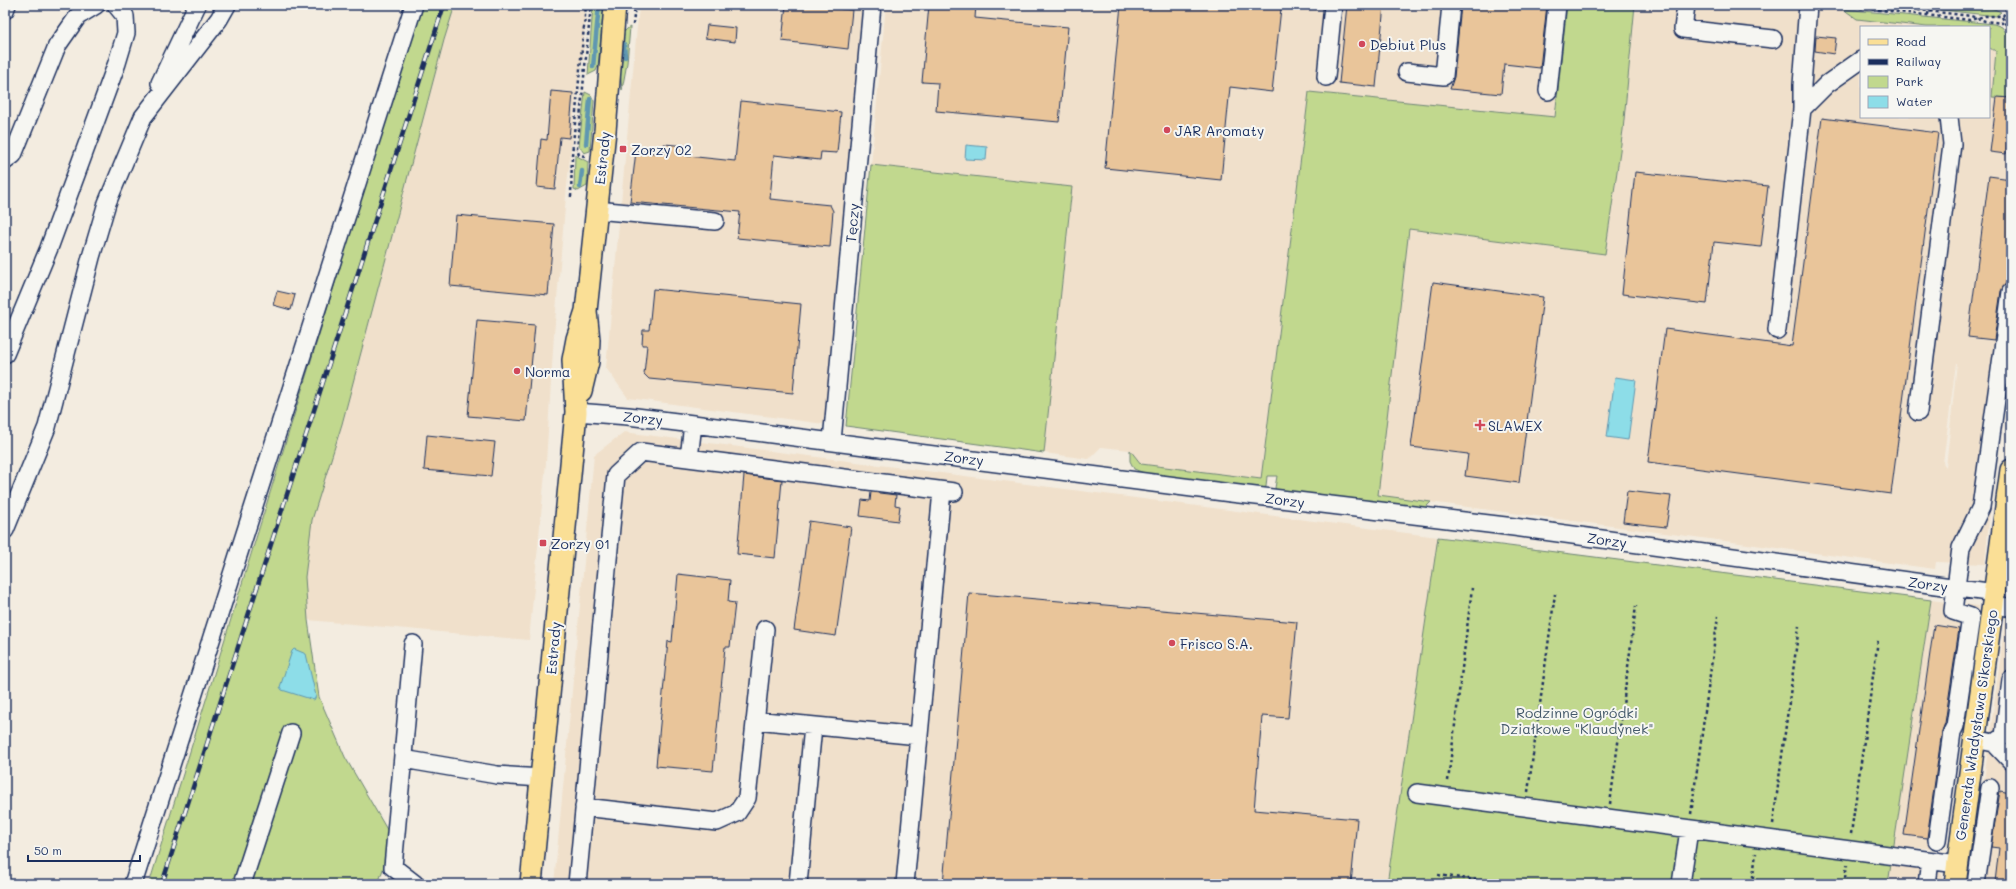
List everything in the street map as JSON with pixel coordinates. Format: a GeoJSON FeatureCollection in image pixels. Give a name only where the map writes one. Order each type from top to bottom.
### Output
{"type":"FeatureCollection","features":[{"type":"Feature","properties":{"kind":"main road","name":"Estrady"},"geometry":{"type":"LineString","coordinates":[[531,884],[576,412],[588,362],[589,340],[586,311],[602,158],[615,5]]}},
{"type":"Feature","properties":{"kind":"main road","name":"Generała Władysława Sikorskiego"},"geometry":{"type":"LineString","coordinates":[[1956,874],[1984,741],[2011,470]]}},
{"type":"Feature","properties":{"kind":"street"},"geometry":{"type":"LineString","coordinates":[[5,10],[7,5]]}},
{"type":"Feature","properties":{"kind":"street"},"geometry":{"type":"LineString","coordinates":[[5,161],[13,155],[57,46],[78,16],[96,5]]}},
{"type":"Feature","properties":{"kind":"street"},"geometry":{"type":"LineString","coordinates":[[5,354],[50,248],[117,64],[126,33],[126,16],[116,5]]}},
{"type":"Feature","properties":{"kind":"street"},"geometry":{"type":"LineString","coordinates":[[5,530],[47,427],[91,257],[107,203],[143,118],[197,5]]}},
{"type":"Feature","properties":{"kind":"street"},"geometry":{"type":"LineString","coordinates":[[143,118],[219,20],[227,5]]}},
{"type":"Feature","properties":{"kind":"street"},"geometry":{"type":"LineString","coordinates":[[133,884],[414,5]]}},
{"type":"Feature","properties":{"kind":"street","name":"Tęczy"},"geometry":{"type":"LineString","coordinates":[[832,441],[872,5]]}},
{"type":"Feature","properties":{"kind":"street"},"geometry":{"type":"LineString","coordinates":[[1326,77],[1333,5]]}},
{"type":"Feature","properties":{"kind":"street"},"geometry":{"type":"LineString","coordinates":[[1407,72],[1444,76],[1451,5]]}},
{"type":"Feature","properties":{"kind":"street"},"geometry":{"type":"LineString","coordinates":[[1548,91],[1557,5]]}},
{"type":"Feature","properties":{"kind":"street"},"geometry":{"type":"LineString","coordinates":[[1686,5],[1683,29],[1772,39]]}},
{"type":"Feature","properties":{"kind":"street"},"geometry":{"type":"LineString","coordinates":[[1777,330],[1802,109],[1802,85],[1808,5]]}},
{"type":"Feature","properties":{"kind":"street"},"geometry":{"type":"LineString","coordinates":[[1802,109],[1827,84],[1860,61]]}},
{"type":"Feature","properties":{"kind":"street"},"geometry":{"type":"LineString","coordinates":[[1918,412],[1952,144],[1949,118]]}},
{"type":"Feature","properties":{"kind":"street"},"geometry":{"type":"LineString","coordinates":[[596,210],[715,221]]}},
{"type":"Feature","properties":{"kind":"street"},"geometry":{"type":"LineString","coordinates":[[1937,840],[1952,732],[1955,726],[1971,617],[1953,612],[1961,548],[1981,507],[2011,292]]}},
{"type":"Feature","properties":{"kind":"street","name":"Zorzy"},"geometry":{"type":"LineString","coordinates":[[576,412],[628,416],[832,441],[1231,493],[1514,527],[1956,588],[1999,602]]}},
{"type":"Feature","properties":{"kind":"street"},"geometry":{"type":"LineString","coordinates":[[689,458],[693,424]]}},
{"type":"Feature","properties":{"kind":"street"},"geometry":{"type":"LineString","coordinates":[[577,884],[616,475],[641,452],[948,492],[919,736],[905,884]]}},
{"type":"Feature","properties":{"kind":"street"},"geometry":{"type":"LineString","coordinates":[[584,808],[718,822],[737,813],[748,798],[765,629]]}},
{"type":"Feature","properties":{"kind":"street"},"geometry":{"type":"LineString","coordinates":[[413,644],[394,867],[415,884]]}},
{"type":"Feature","properties":{"kind":"street"},"geometry":{"type":"LineString","coordinates":[[1984,741],[2004,736],[2011,680]]}},
{"type":"Feature","properties":{"kind":"street"},"geometry":{"type":"LineString","coordinates":[[755,720],[919,736]]}},
{"type":"Feature","properties":{"kind":"street"},"geometry":{"type":"LineString","coordinates":[[798,884],[813,726]]}},
{"type":"Feature","properties":{"kind":"street"},"geometry":{"type":"LineString","coordinates":[[242,884],[291,733]]}},
{"type":"Feature","properties":{"kind":"street"},"geometry":{"type":"LineString","coordinates":[[1984,741],[2011,761]]}},
{"type":"Feature","properties":{"kind":"street"},"geometry":{"type":"LineString","coordinates":[[403,759],[497,775],[541,778]]}},
{"type":"Feature","properties":{"kind":"street"},"geometry":{"type":"LineString","coordinates":[[1976,884],[1990,788]]}},
{"type":"Feature","properties":{"kind":"street"},"geometry":{"type":"LineString","coordinates":[[1416,794],[1930,861],[1956,874]]}},
{"type":"Feature","properties":{"kind":"street"},"geometry":{"type":"LineString","coordinates":[[1681,884],[1688,830]]}},
{"type":"Feature","properties":{"kind":"street"},"geometry":{"type":"LineString","coordinates":[[1927,884],[1930,861]]}},
{"type":"Feature","properties":{"kind":"path"},"geometry":{"type":"LineString","coordinates":[[571,197],[572,155],[586,5]]}},
{"type":"Feature","properties":{"kind":"path"},"geometry":{"type":"LineString","coordinates":[[591,5],[577,152],[582,156],[602,158]]}},
{"type":"Feature","properties":{"kind":"path"},"geometry":{"type":"LineString","coordinates":[[1836,5],[1970,20],[1985,16],[2002,17]]}},
{"type":"Feature","properties":{"kind":"path"},"geometry":{"type":"LineString","coordinates":[[1876,5],[1971,16],[1985,21],[2004,22]]}},
{"type":"Feature","properties":{"kind":"path"},"geometry":{"type":"LineString","coordinates":[[1928,15],[1929,5]]}},
{"type":"Feature","properties":{"kind":"path"},"geometry":{"type":"LineString","coordinates":[[2002,17],[2009,5]]}},
{"type":"Feature","properties":{"kind":"path"},"geometry":{"type":"LineString","coordinates":[[2004,22],[2011,14]]}},
{"type":"Feature","properties":{"kind":"path"},"geometry":{"type":"LineString","coordinates":[[2002,17],[2011,34]]}},
{"type":"Feature","properties":{"kind":"path"},"geometry":{"type":"LineString","coordinates":[[1446,798],[1472,588]]}},
{"type":"Feature","properties":{"kind":"path"},"geometry":{"type":"LineString","coordinates":[[1526,808],[1555,594]]}},
{"type":"Feature","properties":{"kind":"path"},"geometry":{"type":"LineString","coordinates":[[1608,819],[1636,606]]}},
{"type":"Feature","properties":{"kind":"path"},"geometry":{"type":"LineString","coordinates":[[1688,830],[1718,616]]}},
{"type":"Feature","properties":{"kind":"path"},"geometry":{"type":"LineString","coordinates":[[1752,884],[1764,840],[1799,626]]}},
{"type":"Feature","properties":{"kind":"path"},"geometry":{"type":"LineString","coordinates":[[1844,884],[1878,640]]}},
{"type":"Feature","properties":{"kind":"path"},"geometry":{"type":"LineString","coordinates":[[1438,875],[1507,884]]}},
{"type":"Feature","properties":{"kind":"shaded area"},"geometry":{"type":"Polygon","coordinates":[[[455,5],[585,5],[583,55],[577,87],[566,196],[554,334],[546,463],[529,640],[308,620],[319,697],[345,757],[384,866],[378,884],[193,884],[342,424],[444,40],[455,5]]]}},
{"type":"Feature","properties":{"kind":"shaded area"},"geometry":{"type":"Polygon","coordinates":[[[639,5],[865,5],[824,424],[628,398],[606,368],[639,5]]]}},
{"type":"Feature","properties":{"kind":"shaded area"},"geometry":{"type":"Polygon","coordinates":[[[886,5],[1567,5],[1555,117],[1309,92],[1261,479],[1141,464],[1130,450],[1101,447],[1089,459],[1044,453],[1072,187],[871,165],[886,5]]]}},
{"type":"Feature","properties":{"kind":"shaded area"},"geometry":{"type":"Polygon","coordinates":[[[1635,5],[1826,5],[1840,7],[1857,19],[1918,26],[1860,26],[1860,118],[1990,118],[1990,48],[1996,51],[1992,96],[2011,98],[2011,364],[1989,520],[1985,564],[1936,562],[1935,569],[1377,495],[1409,229],[1605,254],[1623,130],[1635,5]],[[1957,363],[1943,463],[1946,467],[1957,363]]]}},
{"type":"Feature","properties":{"kind":"shaded area"},"geometry":{"type":"Polygon","coordinates":[[[624,432],[1438,537],[1387,884],[554,884],[594,455],[624,432]]]}},
{"type":"Feature","properties":{"kind":"shaded area"},"geometry":{"type":"Polygon","coordinates":[[[2011,578],[2011,884],[1970,884],[1984,780],[2011,578]]]}},
{"type":"Feature","properties":{"kind":"shaded area"},"geometry":{"type":"Polygon","coordinates":[[[1931,600],[1979,606],[1945,848],[1893,848],[1931,600]]]}},
{"type":"Feature","properties":{"kind":"shaded area"},"geometry":{"type":"Polygon","coordinates":[[[1891,861],[1935,867],[1942,875],[1941,884],[1888,884],[1891,861]]]}},
{"type":"Feature","properties":{"kind":"green space"},"geometry":{"type":"Polygon","coordinates":[[[421,5],[455,5],[444,40],[342,424],[312,520],[305,577],[308,620],[319,697],[345,757],[393,840],[378,884],[149,884],[421,5]]]}},
{"type":"Feature","properties":{"kind":"green space"},"geometry":{"type":"Polygon","coordinates":[[[593,5],[604,6],[598,66],[596,71],[588,75],[593,5]]]}},
{"type":"Feature","properties":{"kind":"green space"},"geometry":{"type":"Polygon","coordinates":[[[1567,5],[1635,5],[1623,130],[1605,254],[1409,229],[1378,495],[1431,502],[1425,508],[1279,492],[1275,488],[1277,476],[1267,476],[1266,487],[1262,488],[1144,473],[1134,469],[1130,461],[1130,450],[1141,464],[1261,479],[1309,92],[1555,117],[1567,5]]]}},
{"type":"Feature","properties":{"kind":"green space"},"geometry":{"type":"Polygon","coordinates":[[[1933,5],[1985,5],[2001,12],[1996,16],[1933,9],[1933,5]]]}},
{"type":"Feature","properties":{"kind":"green space"},"geometry":{"type":"Polygon","coordinates":[[[1843,9],[1994,24],[2002,27],[2011,40],[2011,98],[1992,97],[1996,51],[1990,48],[1990,26],[1918,26],[1857,19],[1843,9]]]}},
{"type":"Feature","properties":{"kind":"green space"},"geometry":{"type":"Polygon","coordinates":[[[630,27],[627,63],[622,90],[619,65],[619,47],[624,32],[630,27]]]}},
{"type":"Feature","properties":{"kind":"green space"},"geometry":{"type":"Polygon","coordinates":[[[585,92],[591,95],[594,101],[590,151],[584,153],[579,146],[585,92]]]}},
{"type":"Feature","properties":{"kind":"green space"},"geometry":{"type":"Polygon","coordinates":[[[575,155],[588,162],[587,186],[578,191],[574,189],[575,155]]]}},
{"type":"Feature","properties":{"kind":"green space"},"geometry":{"type":"Polygon","coordinates":[[[871,165],[1072,187],[1044,453],[846,426],[871,165]]]}},
{"type":"Feature","properties":{"kind":"green space","name":"Rodzinne Ogródki Działkowe \"Klaudynek\""},"geometry":{"type":"Polygon","coordinates":[[[1438,537],[1931,600],[1888,884],[1387,884],[1438,537]]]}},
{"type":"Feature","properties":{"kind":"water"},"geometry":{"type":"Polygon","coordinates":[[[966,145],[987,147],[986,160],[965,159],[966,145]]]}},
{"type":"Feature","properties":{"kind":"water"},"geometry":{"type":"Polygon","coordinates":[[[1615,377],[1636,380],[1628,440],[1607,437],[1615,377]]]}},
{"type":"Feature","properties":{"kind":"water"},"geometry":{"type":"Polygon","coordinates":[[[294,649],[306,654],[316,696],[314,700],[282,690],[280,687],[294,649]]]}},
{"type":"Feature","properties":{"kind":"building"},"geometry":{"type":"Polygon","coordinates":[[[786,5],[841,5],[841,9],[852,10],[848,49],[782,41],[786,5]]]}},
{"type":"Feature","properties":{"kind":"building"},"geometry":{"type":"Polygon","coordinates":[[[929,5],[976,5],[975,18],[1068,27],[1059,122],[936,111],[938,83],[922,82],[929,5]]]}},
{"type":"Feature","properties":{"kind":"building","name":"JAR Aromaty"},"geometry":{"type":"Polygon","coordinates":[[[1121,5],[1248,5],[1281,8],[1272,92],[1230,87],[1221,180],[1105,168],[1121,5]]]}},
{"type":"Feature","properties":{"kind":"building","name":"Debiut Plus"},"geometry":{"type":"Polygon","coordinates":[[[1347,5],[1384,5],[1376,87],[1339,83],[1347,5]]]}},
{"type":"Feature","properties":{"kind":"building"},"geometry":{"type":"Polygon","coordinates":[[[1461,5],[1547,5],[1540,68],[1504,64],[1501,94],[1450,89],[1454,77],[1461,5]]]}},
{"type":"Feature","properties":{"kind":"building"},"geometry":{"type":"Polygon","coordinates":[[[707,25],[736,28],[735,42],[705,38],[707,25]]]}},
{"type":"Feature","properties":{"kind":"building"},"geometry":{"type":"Polygon","coordinates":[[[1816,36],[1836,38],[1834,54],[1815,51],[1816,36]]]}},
{"type":"Feature","properties":{"kind":"building"},"geometry":{"type":"Polygon","coordinates":[[[551,91],[573,93],[569,138],[560,137],[555,189],[537,187],[541,139],[547,140],[551,91]]]}},
{"type":"Feature","properties":{"kind":"building"},"geometry":{"type":"Polygon","coordinates":[[[1997,97],[2011,98],[2006,154],[1990,152],[1997,97]]]}},
{"type":"Feature","properties":{"kind":"building"},"geometry":{"type":"Polygon","coordinates":[[[741,101],[841,112],[837,153],[821,152],[820,160],[774,155],[770,199],[830,205],[833,211],[830,247],[737,238],[740,212],[630,202],[636,151],[663,154],[664,144],[687,146],[687,156],[735,161],[741,101]]]}},
{"type":"Feature","properties":{"kind":"building"},"geometry":{"type":"Polygon","coordinates":[[[1822,118],[1938,133],[1891,494],[1648,462],[1665,329],[1792,346],[1822,118]]]}},
{"type":"Feature","properties":{"kind":"building"},"geometry":{"type":"Polygon","coordinates":[[[1635,172],[1768,186],[1761,247],[1714,242],[1707,304],[1622,294],[1635,172]]]}},
{"type":"Feature","properties":{"kind":"building"},"geometry":{"type":"Polygon","coordinates":[[[1989,176],[2011,179],[2011,246],[2006,284],[2001,291],[1994,340],[1968,337],[1989,176]]]}},
{"type":"Feature","properties":{"kind":"building"},"geometry":{"type":"Polygon","coordinates":[[[456,215],[554,224],[548,295],[450,286],[456,215]]]}},
{"type":"Feature","properties":{"kind":"building"},"geometry":{"type":"Polygon","coordinates":[[[1433,282],[1543,297],[1519,483],[1465,476],[1468,454],[1411,447],[1433,282]]]}},
{"type":"Feature","properties":{"kind":"building"},"geometry":{"type":"Polygon","coordinates":[[[653,289],[801,304],[793,393],[649,379],[644,374],[647,345],[642,345],[643,330],[649,330],[653,289]]]}},
{"type":"Feature","properties":{"kind":"building"},"geometry":{"type":"Polygon","coordinates":[[[277,291],[295,295],[291,310],[273,305],[277,291]]]}},
{"type":"Feature","properties":{"kind":"building"},"geometry":{"type":"Polygon","coordinates":[[[477,320],[535,325],[526,421],[468,416],[477,320]]]}},
{"type":"Feature","properties":{"kind":"building"},"geometry":{"type":"Polygon","coordinates":[[[427,435],[495,442],[491,476],[424,470],[427,435]]]}},
{"type":"Feature","properties":{"kind":"building"},"geometry":{"type":"Polygon","coordinates":[[[744,475],[782,480],[775,558],[737,554],[744,475]]]}},
{"type":"Feature","properties":{"kind":"building"},"geometry":{"type":"Polygon","coordinates":[[[1627,491],[1671,496],[1666,527],[1623,522],[1627,491]]]}},
{"type":"Feature","properties":{"kind":"building"},"geometry":{"type":"Polygon","coordinates":[[[871,492],[896,495],[895,505],[900,506],[898,521],[860,516],[862,500],[870,501],[871,492]]]}},
{"type":"Feature","properties":{"kind":"building"},"geometry":{"type":"Polygon","coordinates":[[[809,521],[851,527],[836,636],[794,630],[809,521]]]}},
{"type":"Feature","properties":{"kind":"building"},"geometry":{"type":"Polygon","coordinates":[[[678,574],[730,580],[728,602],[735,603],[730,647],[725,647],[713,771],[656,766],[668,641],[672,642],[678,574]]]}},
{"type":"Feature","properties":{"kind":"building"},"geometry":{"type":"Polygon","coordinates":[[[969,593],[1297,622],[1288,718],[1262,716],[1254,810],[1357,819],[1351,884],[943,884],[969,593]]]}},
{"type":"Feature","properties":{"kind":"building"},"geometry":{"type":"Polygon","coordinates":[[[1934,625],[1959,629],[1945,723],[1942,731],[1927,838],[1904,835],[1934,625]]]}},
{"type":"Feature","properties":{"kind":"building"},"geometry":{"type":"Polygon","coordinates":[[[2000,791],[2011,793],[2011,884],[1995,882],[1999,848],[1991,847],[2000,791]]]}},
{"type":"Feature","properties":{"kind":"waterway"},"geometry":{"type":"LineString","coordinates":[[593,67],[599,5]]}},
{"type":"Feature","properties":{"kind":"waterway"},"geometry":{"type":"LineString","coordinates":[[624,44],[625,57]]}},
{"type":"Feature","properties":{"kind":"waterway"},"geometry":{"type":"LineString","coordinates":[[586,144],[590,99]]}},
{"type":"Feature","properties":{"kind":"waterway"},"geometry":{"type":"LineString","coordinates":[[580,187],[582,171]]}},
{"type":"Feature","properties":{"kind":"railway"},"geometry":{"type":"LineString","coordinates":[[162,884],[444,5]]}},
{"type":"Feature","properties":{"kind":"place","name":"Debiut Plus"},"geometry":{"type":"Point","coordinates":[1362,44]}},
{"type":"Feature","properties":{"kind":"place","name":"JAR Aromaty"},"geometry":{"type":"Point","coordinates":[1167,130]}},
{"type":"Feature","properties":{"kind":"place","name":"Zorzy 02"},"geometry":{"type":"Point","coordinates":[623,149]}},
{"type":"Feature","properties":{"kind":"place","name":"Norma"},"geometry":{"type":"Point","coordinates":[517,371]}},
{"type":"Feature","properties":{"kind":"place","name":"SLAWEX"},"geometry":{"type":"Point","coordinates":[1480,425]}},
{"type":"Feature","properties":{"kind":"place","name":"Zorzy 01"},"geometry":{"type":"Point","coordinates":[543,543]}},
{"type":"Feature","properties":{"kind":"place","name":"Frisco S.A."},"geometry":{"type":"Point","coordinates":[1172,643]}}]}
